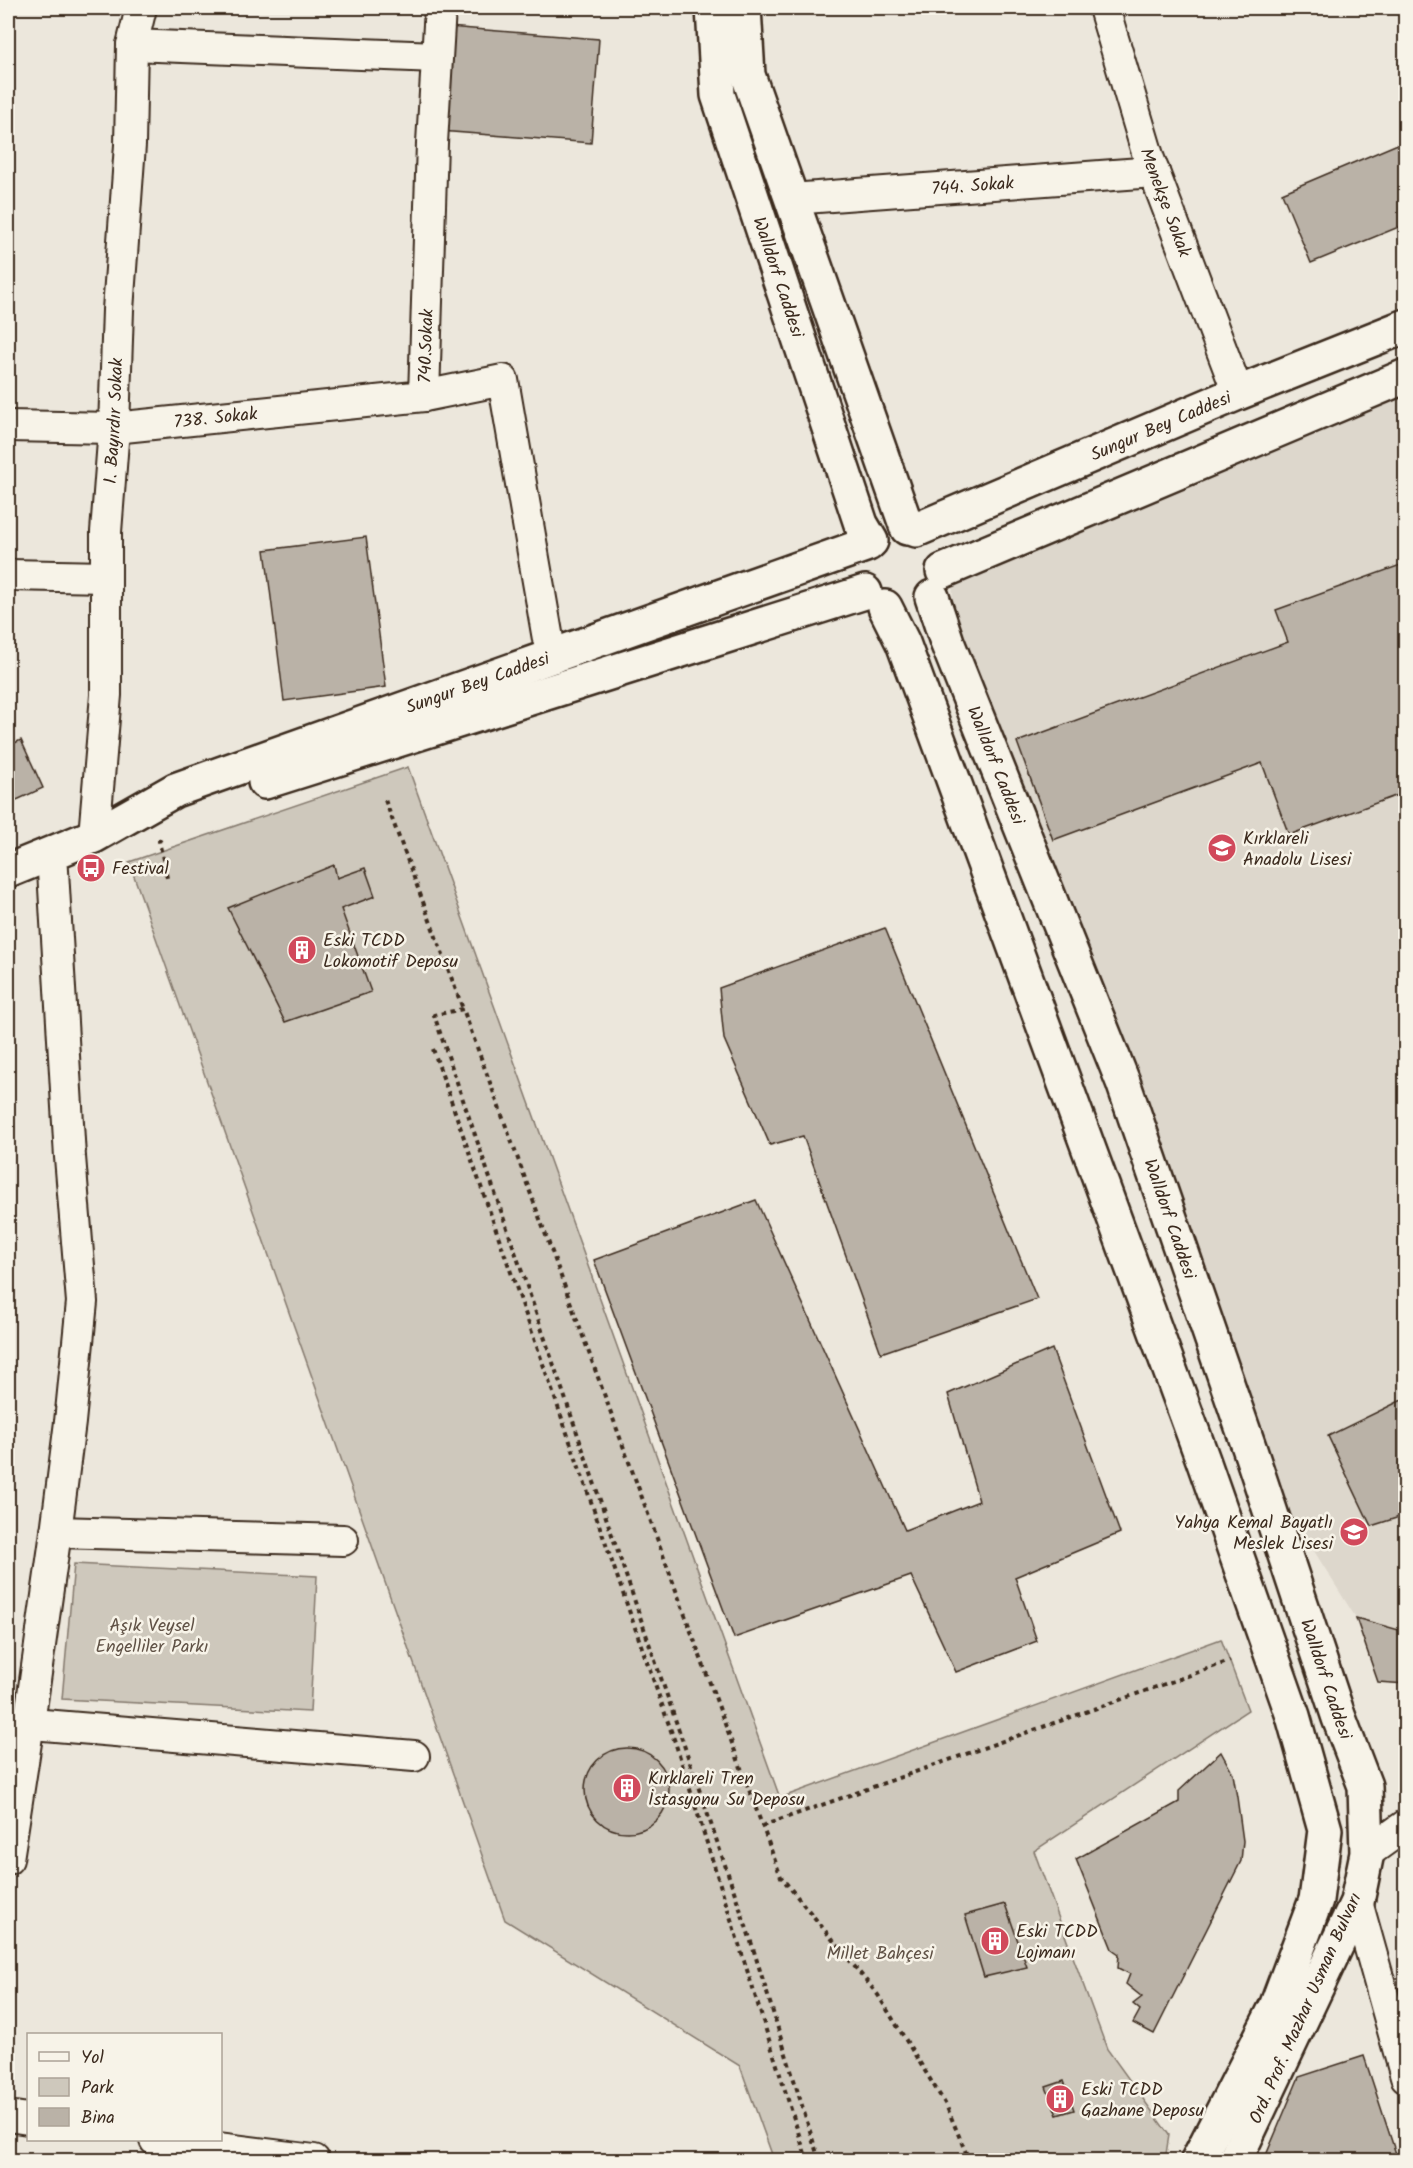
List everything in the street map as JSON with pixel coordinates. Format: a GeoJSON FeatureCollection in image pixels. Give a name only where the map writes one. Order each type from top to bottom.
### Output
{"type":"FeatureCollection","features":[{"type":"Feature","properties":{"kind":"main road","name":"Walldorf Caddesi"},"geometry":{"type":"LineString","coordinates":[[713,8],[718,95],[861,524],[870,542]]}},
{"type":"Feature","properties":{"kind":"main road","name":"Walldorf Caddesi"},"geometry":{"type":"LineString","coordinates":[[744,8],[748,75],[912,529]]}},
{"type":"Feature","properties":{"kind":"main road","name":"Sungur Bey Caddesi"},"geometry":{"type":"LineString","coordinates":[[912,529],[1238,393],[1406,326]]}},
{"type":"Feature","properties":{"kind":"main road"},"geometry":{"type":"LineString","coordinates":[[938,584],[1406,376]]}},
{"type":"Feature","properties":{"kind":"main road"},"geometry":{"type":"LineString","coordinates":[[896,528],[912,529],[929,538],[937,547],[942,559],[938,584],[922,605],[910,610],[897,610],[875,599],[860,568],[862,556],[870,542],[885,531],[896,528]]}},
{"type":"Feature","properties":{"kind":"main road","name":"Sungur Bey Caddesi"},"geometry":{"type":"LineString","coordinates":[[94,836],[175,790],[555,657],[870,542]]}},
{"type":"Feature","properties":{"kind":"main road","name":"Walldorf Caddesi"},"geometry":{"type":"LineString","coordinates":[[938,584],[947,642],[1135,1115],[1339,1718],[1365,1786],[1367,1853]]}},
{"type":"Feature","properties":{"kind":"main road","name":"Sungur Bey Caddesi"},"geometry":{"type":"LineString","coordinates":[[8,871],[94,836],[181,808],[875,599]]}},
{"type":"Feature","properties":{"kind":"main road","name":"Ord. Prof. Mazhar Usman Bulvarı"},"geometry":{"type":"LineString","coordinates":[[875,599],[903,644],[1203,1460],[1293,1716],[1325,1830],[1316,1900],[1276,2007],[1198,2160]]}},
{"type":"Feature","properties":{"kind":"main road","name":"Ord. Prof. Mazhar Usman Bulvarı"},"geometry":{"type":"LineString","coordinates":[[1235,2160],[1357,1902],[1367,1853]]}},
{"type":"Feature","properties":{"kind":"street","name":"1. Bayırdır Sokak"},"geometry":{"type":"LineString","coordinates":[[94,836],[106,695],[106,532],[130,144],[132,45],[141,8]]}},
{"type":"Feature","properties":{"kind":"street","name":"740.Sokak"},"geometry":{"type":"LineString","coordinates":[[440,8],[424,396],[503,380],[548,639],[555,657]]}},
{"type":"Feature","properties":{"kind":"street","name":"Menekşe Sokak"},"geometry":{"type":"LineString","coordinates":[[1104,8],[1154,172],[1238,393]]}},
{"type":"Feature","properties":{"kind":"street"},"geometry":{"type":"LineString","coordinates":[[132,45],[437,57]]}},
{"type":"Feature","properties":{"kind":"street","name":"744. Sokak"},"geometry":{"type":"LineString","coordinates":[[791,199],[1154,172]]}},
{"type":"Feature","properties":{"kind":"street","name":"738. Sokak"},"geometry":{"type":"LineString","coordinates":[[8,426],[114,428],[424,396]]}},
{"type":"Feature","properties":{"kind":"street"},"geometry":{"type":"LineString","coordinates":[[8,575],[106,577]]}},
{"type":"Feature","properties":{"kind":"street"},"geometry":{"type":"LineString","coordinates":[[8,1859],[18,1723],[56,1532],[82,1302],[70,1157],[51,854]]}},
{"type":"Feature","properties":{"kind":"street"},"geometry":{"type":"LineString","coordinates":[[56,1532],[343,1540]]}},
{"type":"Feature","properties":{"kind":"street"},"geometry":{"type":"LineString","coordinates":[[18,1723],[414,1756]]}},
{"type":"Feature","properties":{"kind":"street"},"geometry":{"type":"LineString","coordinates":[[1367,1853],[1406,1825]]}},
{"type":"Feature","properties":{"kind":"street"},"geometry":{"type":"LineString","coordinates":[[1357,1902],[1406,2077]]}},
{"type":"Feature","properties":{"kind":"street"},"geometry":{"type":"LineString","coordinates":[[8,2116],[27,2119]]}},
{"type":"Feature","properties":{"kind":"street"},"geometry":{"type":"LineString","coordinates":[[169,2141],[314,2160]]}},
{"type":"Feature","properties":{"kind":"path"},"geometry":{"type":"LineString","coordinates":[[385,800],[464,1009],[781,1878],[878,1995],[946,2105],[969,2160]]}},
{"type":"Feature","properties":{"kind":"path"},"geometry":{"type":"LineString","coordinates":[[167,878],[159,841],[181,808]]}},
{"type":"Feature","properties":{"kind":"path"},"geometry":{"type":"LineString","coordinates":[[464,1009],[434,1015],[748,1932],[819,2160]]}},
{"type":"Feature","properties":{"kind":"path"},"geometry":{"type":"LineString","coordinates":[[433,1049],[676,1745],[807,2160]]}},
{"type":"Feature","properties":{"kind":"path"},"geometry":{"type":"LineString","coordinates":[[762,1826],[1230,1661]]}},
{"type":"Feature","properties":{"kind":"shaded area","name":"Kırklareli Anadolu Lisesi"},"geometry":{"type":"Polygon","coordinates":[[[1405,376],[1405,1632],[1356,1618],[1249,1447],[952,614],[953,572],[1405,376]]]}},
{"type":"Feature","properties":{"kind":"green space","name":"Millet Bahçesi"},"geometry":{"type":"Polygon","coordinates":[[[408,767],[780,1798],[1221,1639],[1248,1710],[1034,1851],[1107,2049],[1169,2135],[1165,2160],[774,2160],[740,2066],[505,1920],[129,862],[408,767]]]}},
{"type":"Feature","properties":{"kind":"green space","name":"Aşık Veysel Engelliler Parkı"},"geometry":{"type":"Polygon","coordinates":[[[74,1564],[317,1576],[310,1712],[62,1699],[74,1564]]]}},
{"type":"Feature","properties":{"kind":"building"},"geometry":{"type":"Polygon","coordinates":[[[448,27],[599,39],[591,143],[440,131],[448,27]]]}},
{"type":"Feature","properties":{"kind":"building"},"geometry":{"type":"Polygon","coordinates":[[[1400,143],[1406,156],[1406,224],[1311,263],[1282,193],[1400,143]]]}},
{"type":"Feature","properties":{"kind":"building"},"geometry":{"type":"Polygon","coordinates":[[[366,537],[386,687],[284,701],[265,550],[366,537]]]}},
{"type":"Feature","properties":{"kind":"building"},"geometry":{"type":"Polygon","coordinates":[[[1406,563],[1406,792],[1289,835],[1262,763],[1053,840],[1017,742],[1288,642],[1276,610],[1406,563]]]}},
{"type":"Feature","properties":{"kind":"building"},"geometry":{"type":"Polygon","coordinates":[[[21,740],[43,788],[8,804],[8,746],[21,740]]]}},
{"type":"Feature","properties":{"kind":"building","name":"Eski TCDD Lokomotif Deposu"},"geometry":{"type":"Polygon","coordinates":[[[334,865],[337,878],[365,868],[375,896],[341,909],[371,992],[285,1022],[228,908],[334,865]]]}},
{"type":"Feature","properties":{"kind":"building"},"geometry":{"type":"Polygon","coordinates":[[[885,928],[1037,1299],[881,1353],[803,1136],[770,1145],[724,1039],[719,988],[885,928]]]}},
{"type":"Feature","properties":{"kind":"building"},"geometry":{"type":"Polygon","coordinates":[[[756,1200],[905,1530],[979,1501],[948,1394],[1052,1349],[1120,1533],[1015,1577],[1037,1641],[956,1672],[911,1576],[734,1638],[594,1260],[756,1200]]]}},
{"type":"Feature","properties":{"kind":"building"},"geometry":{"type":"Polygon","coordinates":[[[1406,1398],[1406,1515],[1371,1526],[1328,1436],[1406,1398]]]}},
{"type":"Feature","properties":{"kind":"building"},"geometry":{"type":"Polygon","coordinates":[[[1356,1618],[1406,1632],[1406,1684],[1378,1682],[1356,1618]]]}},
{"type":"Feature","properties":{"kind":"building","name":"Kırklareli Tren İstasyonu Su Deposu"},"geometry":{"type":"Polygon","coordinates":[[[627,1748],[650,1755],[662,1767],[669,1790],[662,1813],[650,1825],[627,1832],[604,1825],[592,1813],[585,1790],[592,1767],[604,1755],[627,1748]]]}},
{"type":"Feature","properties":{"kind":"building"},"geometry":{"type":"Polygon","coordinates":[[[1221,1752],[1233,1774],[1243,1841],[1241,1861],[1154,2034],[1133,2023],[1140,2010],[1133,2004],[1142,1997],[1126,1984],[1130,1974],[1118,1968],[1119,1954],[1112,1949],[1076,1859],[1179,1802],[1179,1791],[1221,1752]]]}},
{"type":"Feature","properties":{"kind":"building","name":"Eski TCDD Lojmanı"},"geometry":{"type":"Polygon","coordinates":[[[1005,1904],[1027,1967],[984,1977],[965,1915],[1005,1904]]]}},
{"type":"Feature","properties":{"kind":"building"},"geometry":{"type":"Polygon","coordinates":[[[1364,2056],[1398,2160],[1264,2160],[1299,2077],[1364,2056]]]}},
{"type":"Feature","properties":{"kind":"building","name":"Eski TCDD Gazhane Deposu"},"geometry":{"type":"Polygon","coordinates":[[[1064,2081],[1074,2110],[1057,2115],[1046,2087],[1064,2081]]]}},
{"type":"Feature","properties":{"kind":"place","name":"Kırklareli Anadolu Lisesi"},"geometry":{"type":"Point","coordinates":[1222,848]}},
{"type":"Feature","properties":{"kind":"place","name":"Festival"},"geometry":{"type":"Point","coordinates":[91,868]}},
{"type":"Feature","properties":{"kind":"place","name":"Eski TCDD Lokomotif Deposu"},"geometry":{"type":"Point","coordinates":[302,950]}},
{"type":"Feature","properties":{"kind":"place","name":"Yahya Kemal Bayatlı Meslek Lisesi"},"geometry":{"type":"Point","coordinates":[1354,1532]}},
{"type":"Feature","properties":{"kind":"place","name":"Kırklareli Tren İstasyonu Su Deposu"},"geometry":{"type":"Point","coordinates":[627,1788]}},
{"type":"Feature","properties":{"kind":"place","name":"Eski TCDD Lojmanı"},"geometry":{"type":"Point","coordinates":[995,1941]}},
{"type":"Feature","properties":{"kind":"place","name":"Eski TCDD Gazhane Deposu"},"geometry":{"type":"Point","coordinates":[1060,2099]}}]}
